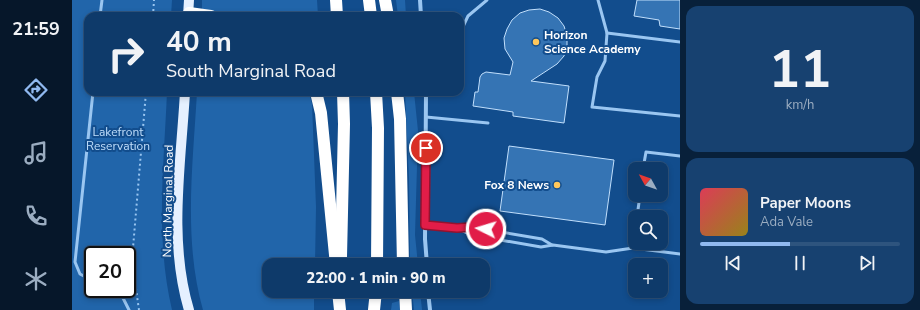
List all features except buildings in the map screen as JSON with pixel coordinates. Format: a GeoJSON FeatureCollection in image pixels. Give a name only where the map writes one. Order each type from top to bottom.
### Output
{"type":"FeatureCollection","features":[{"type":"Feature","properties":{"kind":"highway"},"geometry":{"type":"LineString","coordinates":[[336,0],[337,12]]}},
{"type":"Feature","properties":{"kind":"highway"},"geometry":{"type":"LineString","coordinates":[[369,0],[370,12]]}},
{"type":"Feature","properties":{"kind":"highway"},"geometry":{"type":"LineString","coordinates":[[385,0],[387,12]]}},
{"type":"Feature","properties":{"kind":"highway"},"geometry":{"type":"LineString","coordinates":[[317,96],[321,114],[335,258]]}},
{"type":"Feature","properties":{"kind":"highway"},"geometry":{"type":"LineString","coordinates":[[341,258],[344,124],[343,96]]}},
{"type":"Feature","properties":{"kind":"highway"},"geometry":{"type":"LineString","coordinates":[[376,96],[378,128],[377,258]]}},
{"type":"Feature","properties":{"kind":"highway"},"geometry":{"type":"LineString","coordinates":[[397,96],[400,120],[403,258]]}},
{"type":"Feature","properties":{"kind":"highway"},"geometry":{"type":"LineString","coordinates":[[339,298],[340,310]]}},
{"type":"Feature","properties":{"kind":"highway"},"geometry":{"type":"LineString","coordinates":[[374,310],[375,298]]}},
{"type":"Feature","properties":{"kind":"highway"},"geometry":{"type":"LineString","coordinates":[[405,298],[406,310]]}},
{"type":"Feature","properties":{"kind":"main road"},"geometry":{"type":"LineString","coordinates":[[188,12],[189,0]]}},
{"type":"Feature","properties":{"kind":"main road","name":"North Marginal Road"},"geometry":{"type":"LineString","coordinates":[[185,96],[178,204],[178,256],[181,278],[189,310]]}},
{"type":"Feature","properties":{"kind":"street"},"geometry":{"type":"LineString","coordinates":[[420,0],[421,12]]}},
{"type":"Feature","properties":{"kind":"street"},"geometry":{"type":"LineString","coordinates":[[426,96],[425,225],[427,258]]}},
{"type":"Feature","properties":{"kind":"street"},"geometry":{"type":"LineString","coordinates":[[429,298],[430,310]]}},
{"type":"Feature","properties":{"kind":"lane"},"geometry":{"type":"LineString","coordinates":[[100,12],[102,0]]}},
{"type":"Feature","properties":{"kind":"lane"},"geometry":{"type":"LineString","coordinates":[[464,24],[468,16],[487,0]]}},
{"type":"Feature","properties":{"kind":"lane"},"geometry":{"type":"LineString","coordinates":[[598,0],[607,33],[605,61],[597,77],[592,107],[680,116]]}},
{"type":"Feature","properties":{"kind":"lane"},"geometry":{"type":"LineString","coordinates":[[607,33],[680,42]]}},
{"type":"Feature","properties":{"kind":"lane"},"geometry":{"type":"LineString","coordinates":[[84,276],[80,274],[75,262],[93,96]]}},
{"type":"Feature","properties":{"kind":"lane"},"geometry":{"type":"LineString","coordinates":[[426,117],[488,123]]}},
{"type":"Feature","properties":{"kind":"lane"},"geometry":{"type":"LineString","coordinates":[[645,162],[646,152],[680,156]]}},
{"type":"Feature","properties":{"kind":"lane"},"geometry":{"type":"LineString","coordinates":[[425,225],[457,228],[472,227],[542,238],[553,245]]}},
{"type":"Feature","properties":{"kind":"lane"},"geometry":{"type":"LineString","coordinates":[[457,228],[471,235],[541,247],[553,245],[606,252],[628,249]]}},
{"type":"Feature","properties":{"kind":"lane"},"geometry":{"type":"LineString","coordinates":[[649,250],[680,254]]}},
{"type":"Feature","properties":{"kind":"lane"},"geometry":{"type":"LineString","coordinates":[[123,298],[129,310]]}},
{"type":"Feature","properties":{"kind":"path"},"geometry":{"type":"LineString","coordinates":[[153,12],[154,0]]}},
{"type":"Feature","properties":{"kind":"path"},"geometry":{"type":"LineString","coordinates":[[139,310],[133,268],[133,248],[146,96]]}},
{"type":"Feature","properties":{"kind":"green space","name":"Lakefront Reservation"},"geometry":{"type":"Polygon","coordinates":[[[72,0],[172,0],[171,12],[84,12],[84,96],[167,96],[162,229],[167,283],[172,310],[72,310],[72,0]]]}},
{"type":"Feature","properties":{"kind":"green space"},"geometry":{"type":"Polygon","coordinates":[[[202,0],[317,0],[318,12],[215,12],[202,9],[202,0]]]}},
{"type":"Feature","properties":{"kind":"green space"},"geometry":{"type":"Polygon","coordinates":[[[396,0],[405,0],[406,12],[398,12],[396,0]]]}},
{"type":"Feature","properties":{"kind":"green space"},"geometry":{"type":"Polygon","coordinates":[[[197,96],[310,96],[312,104],[316,207],[315,258],[262,258],[262,298],[314,298],[314,310],[203,310],[193,257],[191,202],[197,96]]]}},
{"type":"Feature","properties":{"kind":"green space"},"geometry":{"type":"Polygon","coordinates":[[[405,96],[414,96],[418,131],[415,235],[417,258],[410,258],[409,178],[405,96]]]}},
{"type":"Feature","properties":{"kind":"green space"},"geometry":{"type":"Polygon","coordinates":[[[413,298],[421,298],[422,310],[414,310],[413,298]]]}},
{"type":"Feature","properties":{"kind":"green space"},"geometry":{"type":"Polygon","coordinates":[[[399,301],[400,310],[391,310],[392,303],[399,301]]]}},
{"type":"Feature","properties":{"kind":"place","name":"Horizon Science Academy"},"geometry":{"type":"Point","coordinates":[536,42]}},
{"type":"Feature","properties":{"kind":"place","name":"Fox 8 News"},"geometry":{"type":"Point","coordinates":[557,185]}},
{"type":"Feature","properties":{"kind":"route"},"geometry":{"type":"LineString","coordinates":[[426,148],[425,225],[486,229]]}}]}
